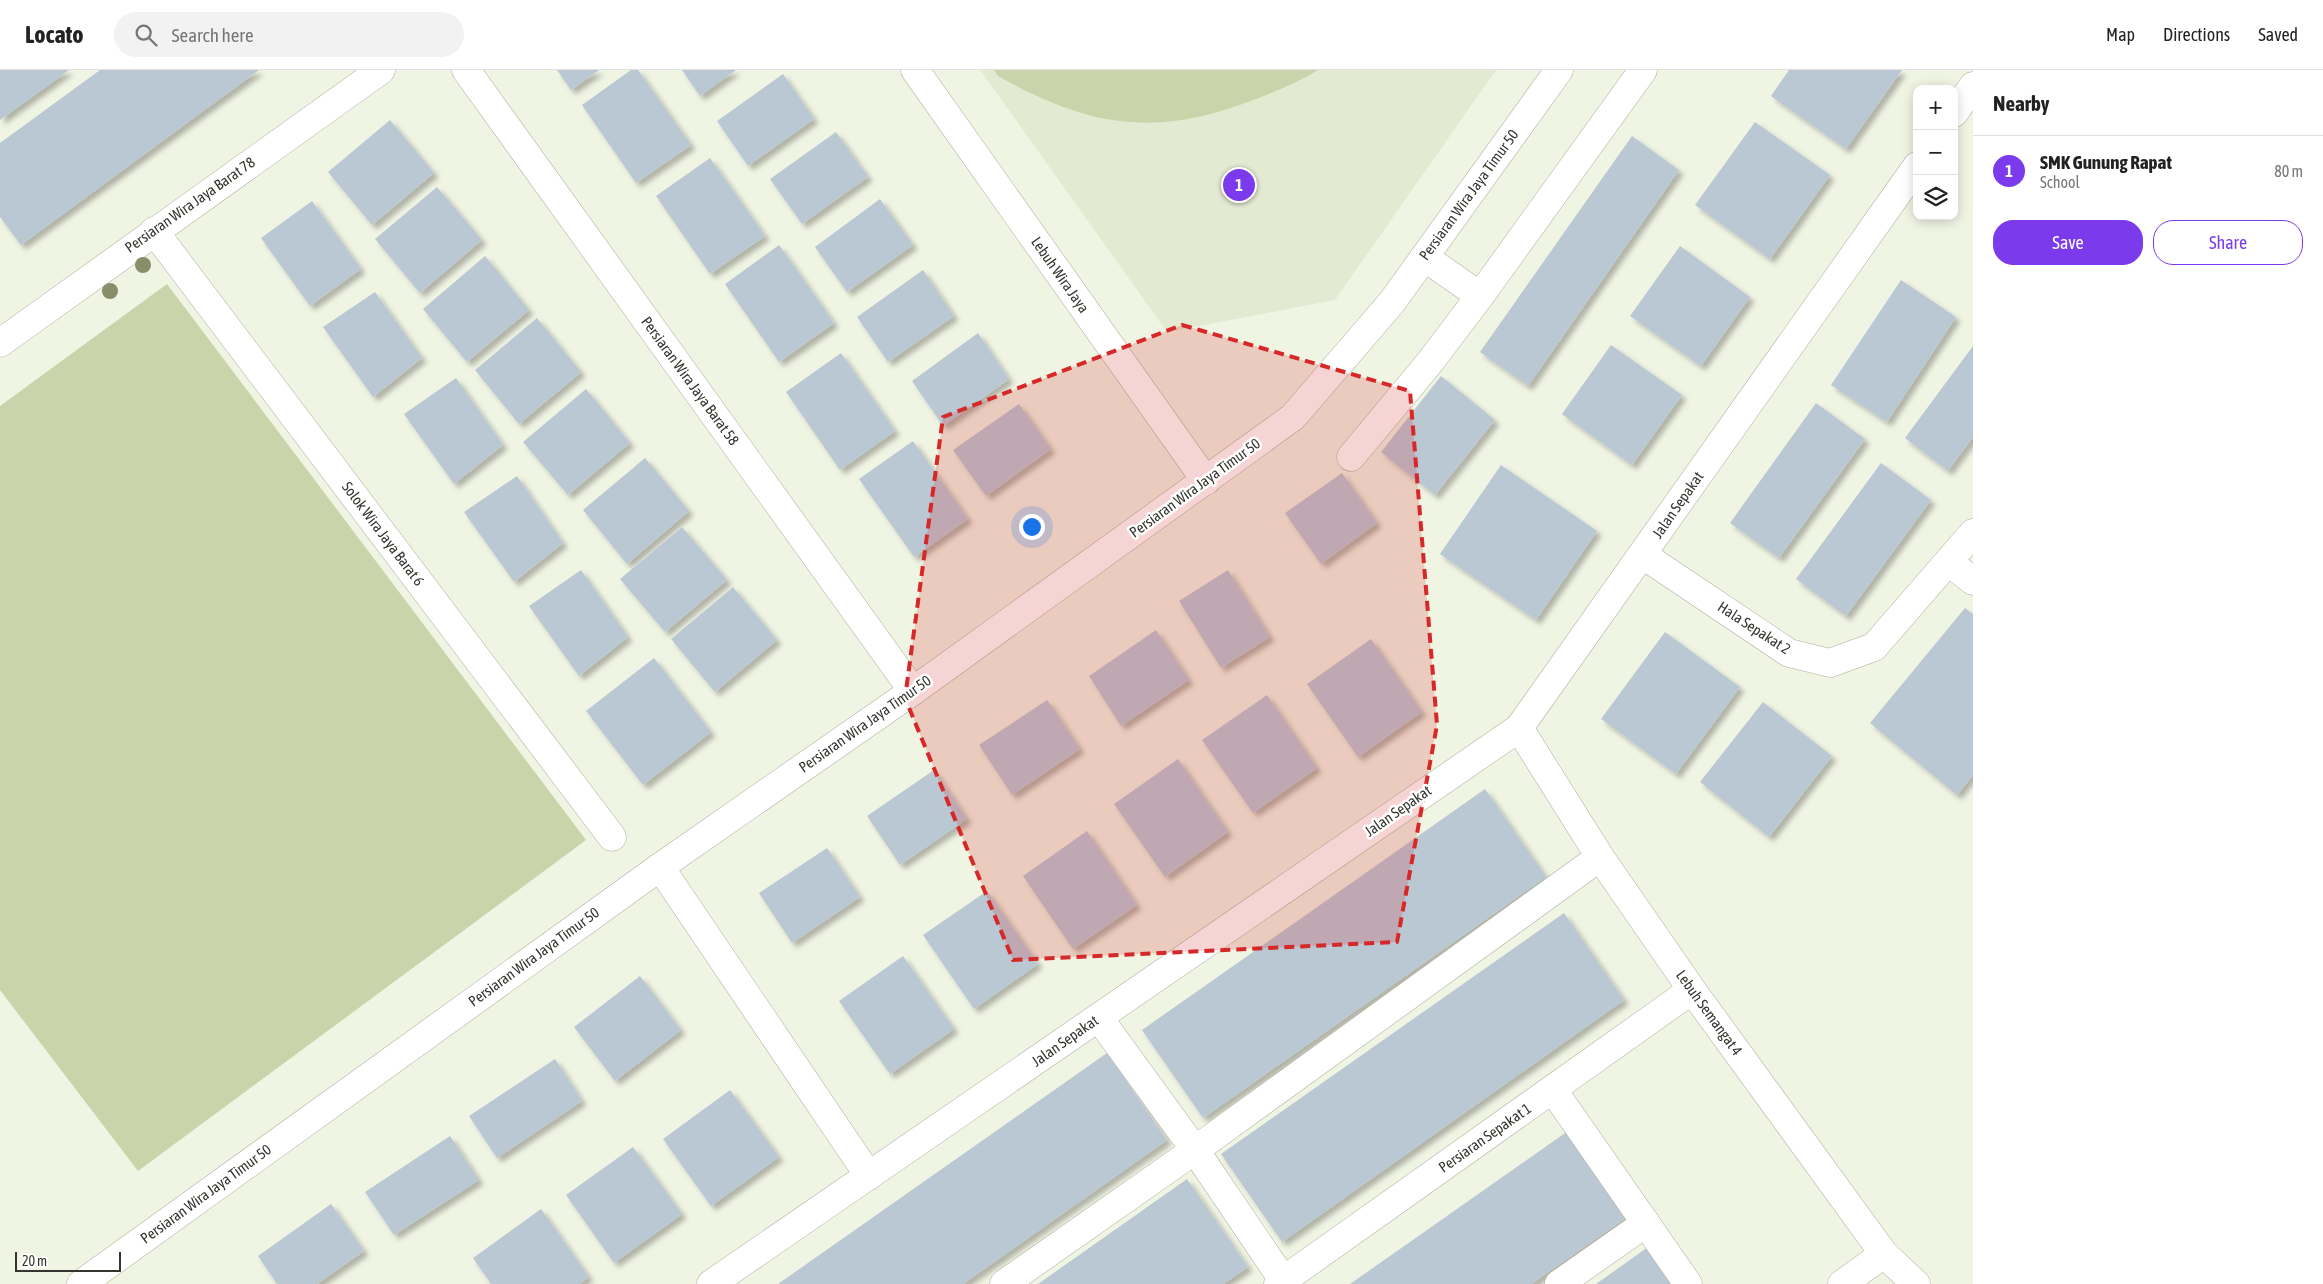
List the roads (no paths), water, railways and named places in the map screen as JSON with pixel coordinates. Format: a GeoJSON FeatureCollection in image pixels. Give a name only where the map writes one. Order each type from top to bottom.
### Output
{"type":"FeatureCollection","features":[{"type":"Feature","properties":{"kind":"street","name":"Persiaran Wira Jaya Barat 78"},"geometry":{"type":"LineString","coordinates":[[0,342],[154,230],[381,70]]}},
{"type":"Feature","properties":{"kind":"street","name":"Persiaran Wira Jaya Barat 58"},"geometry":{"type":"LineString","coordinates":[[466,70],[913,691]]}},
{"type":"Feature","properties":{"kind":"street","name":"Lebuh Wira Jaya"},"geometry":{"type":"LineString","coordinates":[[915,70],[1206,481]]}},
{"type":"Feature","properties":{"kind":"street","name":"Persiaran Wira Jaya Timur 50"},"geometry":{"type":"LineString","coordinates":[[81,1284],[660,866],[913,691],[1293,417],[1392,302],[1559,70]]}},
{"type":"Feature","properties":{"kind":"street"},"geometry":{"type":"LineString","coordinates":[[1351,457],[1430,362],[1480,296],[1632,74]]}},
{"type":"Feature","properties":{"kind":"street"},"geometry":{"type":"LineString","coordinates":[[1958,107],[1973,86]]}},
{"type":"Feature","properties":{"kind":"street","name":"Jalan Sepakat"},"geometry":{"type":"LineString","coordinates":[[711,1284],[1519,728],[1913,172]]}},
{"type":"Feature","properties":{"kind":"street","name":"Solok Wira Jaya Barat 6"},"geometry":{"type":"LineString","coordinates":[[154,230],[612,837]]}},
{"type":"Feature","properties":{"kind":"street"},"geometry":{"type":"LineString","coordinates":[[1424,257],[1480,296]]}},
{"type":"Feature","properties":{"kind":"street","name":"Hala Sepakat 2"},"geometry":{"type":"LineString","coordinates":[[1643,555],[1790,653],[1830,663],[1874,647],[1973,533]]}},
{"type":"Feature","properties":{"kind":"street"},"geometry":{"type":"LineString","coordinates":[[1949,562],[1973,581]]}},
{"type":"Feature","properties":{"kind":"street","name":"Lebuh Semangat 4"},"geometry":{"type":"LineString","coordinates":[[1519,728],[1600,857],[1692,990],[1884,1254],[1916,1284]]}},
{"type":"Feature","properties":{"kind":"street"},"geometry":{"type":"LineString","coordinates":[[1004,1284],[1195,1150],[1600,857]]}},
{"type":"Feature","properties":{"kind":"street"},"geometry":{"type":"LineString","coordinates":[[660,866],[869,1176]]}},
{"type":"Feature","properties":{"kind":"street","name":"Persiaran Sepakat 1"},"geometry":{"type":"LineString","coordinates":[[1281,1282],[1692,990]]}},
{"type":"Feature","properties":{"kind":"street"},"geometry":{"type":"LineString","coordinates":[[1099,1018],[1195,1150],[1281,1282]]}},
{"type":"Feature","properties":{"kind":"street"},"geometry":{"type":"LineString","coordinates":[[1553,1090],[1688,1284]]}},
{"type":"Feature","properties":{"kind":"street"},"geometry":{"type":"LineString","coordinates":[[1559,1284],[1646,1223]]}},
{"type":"Feature","properties":{"kind":"street"},"geometry":{"type":"LineString","coordinates":[[1842,1284],[1884,1254]]}},
{"type":"Feature","properties":{"kind":"place","name":"SMK Gunung Rapat"},"geometry":{"type":"Point","coordinates":[1239,185]}}]}
